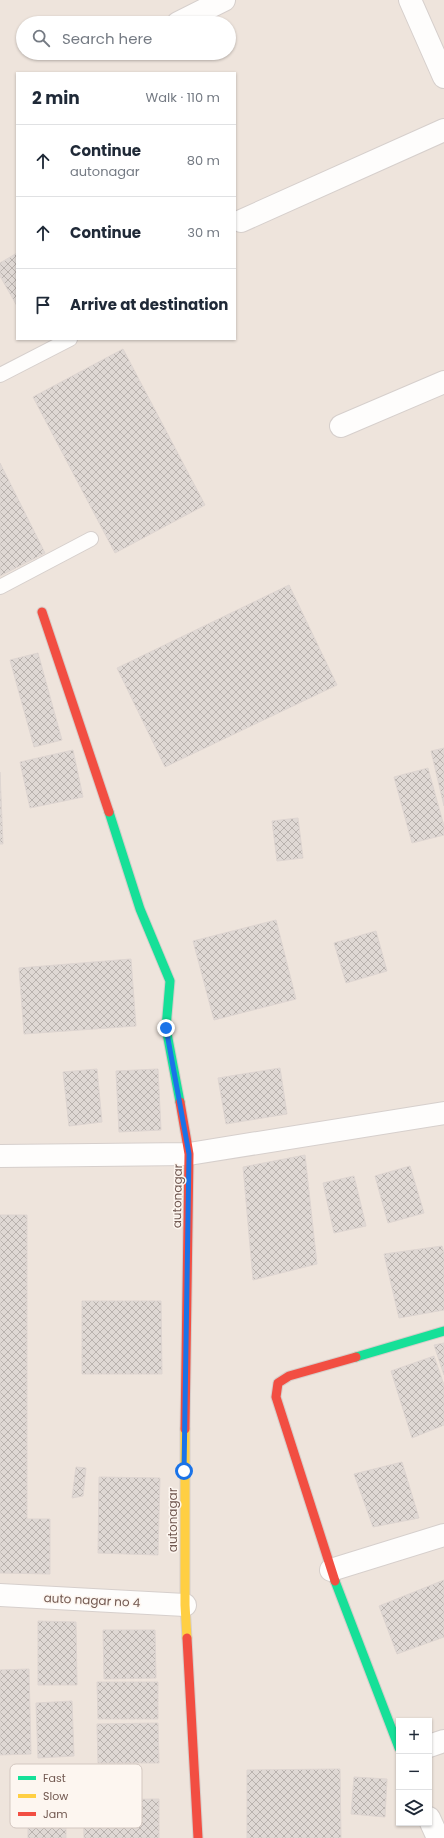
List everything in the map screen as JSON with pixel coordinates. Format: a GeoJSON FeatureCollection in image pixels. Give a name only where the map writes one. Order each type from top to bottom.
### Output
{"type":"FeatureCollection","features":[{"type":"Feature","properties":{"kind":"street"},"geometry":{"type":"LineString","coordinates":[[192,16],[224,0]]}},
{"type":"Feature","properties":{"kind":"street"},"geometry":{"type":"LineString","coordinates":[[410,0],[444,77]]}},
{"type":"Feature","properties":{"kind":"street"},"geometry":{"type":"LineString","coordinates":[[241,221],[444,130]]}},
{"type":"Feature","properties":{"kind":"street"},"geometry":{"type":"LineString","coordinates":[[341,426],[444,382]]}},
{"type":"Feature","properties":{"kind":"street","name":"autonagar"},"geometry":{"type":"LineString","coordinates":[[42,612],[127,864],[140,909],[170,982],[166,1028],[189,1154],[184,1471],[185,1605],[198,1838]]}},
{"type":"Feature","properties":{"kind":"street"},"geometry":{"type":"LineString","coordinates":[[0,1156],[189,1154],[444,1113]]}},
{"type":"Feature","properties":{"kind":"street"},"geometry":{"type":"LineString","coordinates":[[396,1740],[331,1570],[276,1397],[278,1383],[289,1376],[444,1331]]}},
{"type":"Feature","properties":{"kind":"street"},"geometry":{"type":"LineString","coordinates":[[331,1570],[444,1535]]}},
{"type":"Feature","properties":{"kind":"street","name":"auto nagar no 4"},"geometry":{"type":"LineString","coordinates":[[0,1595],[185,1605]]}},
{"type":"Feature","properties":{"kind":"street"},"geometry":{"type":"LineString","coordinates":[[432,1745],[444,1741]]}},
{"type":"Feature","properties":{"kind":"street"},"geometry":{"type":"LineString","coordinates":[[432,1825],[438,1838]]}},
{"type":"Feature","properties":{"kind":"lane"},"geometry":{"type":"LineString","coordinates":[[0,375],[68,340]]}},
{"type":"Feature","properties":{"kind":"lane"},"geometry":{"type":"LineString","coordinates":[[0,587],[92,538]]}},
{"type":"Feature","properties":{"kind":"shaded area"},"geometry":{"type":"Polygon","coordinates":[[[0,0],[444,0],[444,1838],[0,1838],[0,0]]]}},
{"type":"Feature","properties":{"kind":"building"},"geometry":{"type":"Polygon","coordinates":[[[16,254],[16,304],[0,276],[0,263],[16,254]]]}},
{"type":"Feature","properties":{"kind":"building"},"geometry":{"type":"Polygon","coordinates":[[[123,349],[205,505],[115,553],[33,397],[123,349]]]}},
{"type":"Feature","properties":{"kind":"building"},"geometry":{"type":"Polygon","coordinates":[[[0,463],[45,553],[0,576],[0,463]]]}},
{"type":"Feature","properties":{"kind":"building"},"geometry":{"type":"Polygon","coordinates":[[[289,585],[337,685],[165,767],[117,668],[289,585]]]}},
{"type":"Feature","properties":{"kind":"building"},"geometry":{"type":"Polygon","coordinates":[[[38,653],[62,740],[34,747],[10,660],[38,653]]]}},
{"type":"Feature","properties":{"kind":"building"},"geometry":{"type":"Polygon","coordinates":[[[444,748],[444,806],[431,751],[444,748]]]}},
{"type":"Feature","properties":{"kind":"building"},"geometry":{"type":"Polygon","coordinates":[[[73,750],[83,797],[30,808],[20,762],[73,750]]]}},
{"type":"Feature","properties":{"kind":"building"},"geometry":{"type":"Polygon","coordinates":[[[428,768],[444,826],[444,835],[412,843],[394,777],[428,768]]]}},
{"type":"Feature","properties":{"kind":"building"},"geometry":{"type":"Polygon","coordinates":[[[0,772],[3,844],[0,844],[0,772]]]}},
{"type":"Feature","properties":{"kind":"building"},"geometry":{"type":"Polygon","coordinates":[[[298,818],[303,858],[277,861],[272,821],[298,818]]]}},
{"type":"Feature","properties":{"kind":"building"},"geometry":{"type":"Polygon","coordinates":[[[276,920],[296,999],[214,1020],[193,941],[276,920]]]}},
{"type":"Feature","properties":{"kind":"building"},"geometry":{"type":"Polygon","coordinates":[[[376,931],[387,971],[346,983],[334,943],[376,931]]]}},
{"type":"Feature","properties":{"kind":"building"},"geometry":{"type":"Polygon","coordinates":[[[131,959],[136,1026],[24,1034],[19,968],[131,959]]]}},
{"type":"Feature","properties":{"kind":"building"},"geometry":{"type":"Polygon","coordinates":[[[280,1068],[287,1114],[226,1124],[218,1078],[280,1068]]]}},
{"type":"Feature","properties":{"kind":"building"},"geometry":{"type":"Polygon","coordinates":[[[97,1069],[102,1122],[69,1126],[63,1072],[97,1069]]]}},
{"type":"Feature","properties":{"kind":"building"},"geometry":{"type":"Polygon","coordinates":[[[158,1069],[161,1130],[119,1132],[116,1071],[158,1069]]]}},
{"type":"Feature","properties":{"kind":"building"},"geometry":{"type":"Polygon","coordinates":[[[305,1155],[317,1264],[253,1280],[243,1167],[305,1155]]]}},
{"type":"Feature","properties":{"kind":"building"},"geometry":{"type":"Polygon","coordinates":[[[410,1166],[424,1213],[388,1223],[375,1176],[410,1166]]]}},
{"type":"Feature","properties":{"kind":"building"},"geometry":{"type":"Polygon","coordinates":[[[354,1176],[366,1226],[334,1233],[323,1183],[354,1176]]]}},
{"type":"Feature","properties":{"kind":"building"},"geometry":{"type":"Polygon","coordinates":[[[0,1215],[27,1215],[27,1519],[50,1519],[50,1574],[0,1573],[0,1215]]]}},
{"type":"Feature","properties":{"kind":"building"},"geometry":{"type":"Polygon","coordinates":[[[442,1246],[444,1253],[444,1310],[399,1318],[384,1254],[442,1246]]]}},
{"type":"Feature","properties":{"kind":"building"},"geometry":{"type":"Polygon","coordinates":[[[82,1301],[161,1301],[162,1374],[82,1374],[82,1301]]]}},
{"type":"Feature","properties":{"kind":"building"},"geometry":{"type":"Polygon","coordinates":[[[444,1343],[444,1375],[434,1345],[444,1343]]]}},
{"type":"Feature","properties":{"kind":"building"},"geometry":{"type":"Polygon","coordinates":[[[434,1356],[444,1385],[444,1425],[412,1438],[391,1371],[434,1356]]]}},
{"type":"Feature","properties":{"kind":"building"},"geometry":{"type":"Polygon","coordinates":[[[402,1462],[419,1518],[373,1527],[354,1474],[402,1462]]]}},
{"type":"Feature","properties":{"kind":"building"},"geometry":{"type":"Polygon","coordinates":[[[76,1467],[86,1468],[83,1496],[72,1498],[76,1467]]]}},
{"type":"Feature","properties":{"kind":"building"},"geometry":{"type":"Polygon","coordinates":[[[99,1477],[160,1478],[158,1555],[98,1553],[99,1477]]]}},
{"type":"Feature","properties":{"kind":"building"},"geometry":{"type":"Polygon","coordinates":[[[444,1580],[444,1637],[397,1654],[379,1606],[444,1580]]]}},
{"type":"Feature","properties":{"kind":"building"},"geometry":{"type":"Polygon","coordinates":[[[38,1621],[76,1622],[77,1685],[38,1685],[38,1621]]]}},
{"type":"Feature","properties":{"kind":"building"},"geometry":{"type":"Polygon","coordinates":[[[103,1630],[155,1630],[156,1678],[104,1679],[103,1630]]]}},
{"type":"Feature","properties":{"kind":"building"},"geometry":{"type":"Polygon","coordinates":[[[29,1669],[31,1754],[0,1755],[0,1670],[29,1669]]]}},
{"type":"Feature","properties":{"kind":"building"},"geometry":{"type":"Polygon","coordinates":[[[97,1682],[158,1682],[158,1719],[98,1719],[97,1682]]]}},
{"type":"Feature","properties":{"kind":"building"},"geometry":{"type":"Polygon","coordinates":[[[72,1701],[74,1756],[38,1758],[36,1703],[72,1701]]]}},
{"type":"Feature","properties":{"kind":"building"},"geometry":{"type":"Polygon","coordinates":[[[158,1723],[159,1763],[98,1763],[97,1724],[158,1723]]]}},
{"type":"Feature","properties":{"kind":"building"},"geometry":{"type":"Polygon","coordinates":[[[340,1769],[341,1838],[247,1838],[247,1770],[340,1769]]]}},
{"type":"Feature","properties":{"kind":"building"},"geometry":{"type":"Polygon","coordinates":[[[354,1777],[387,1779],[385,1817],[351,1814],[354,1777]]]}},
{"type":"Feature","properties":{"kind":"building"},"geometry":{"type":"Polygon","coordinates":[[[142,1799],[159,1799],[159,1838],[84,1838],[84,1828],[142,1828],[142,1799]]]}},
{"type":"Feature","properties":{"kind":"building"},"geometry":{"type":"Polygon","coordinates":[[[28,1828],[66,1828],[66,1838],[28,1838],[28,1828]]]}},
{"type":"Feature","properties":{"kind":"traffic: fast"},"geometry":{"type":"LineString","coordinates":[[109,812],[140,909],[170,981],[166,1028],[180,1102]]}},
{"type":"Feature","properties":{"kind":"traffic: fast"},"geometry":{"type":"LineString","coordinates":[[356,1357],[444,1331]]}},
{"type":"Feature","properties":{"kind":"traffic: fast"},"geometry":{"type":"LineString","coordinates":[[335,1581],[396,1740]]}},
{"type":"Feature","properties":{"kind":"traffic: slow"},"geometry":{"type":"LineString","coordinates":[[185,1429],[185,1605],[187,1638]]}},
{"type":"Feature","properties":{"kind":"traffic: jam"},"geometry":{"type":"LineString","coordinates":[[42,612],[109,812]]}},
{"type":"Feature","properties":{"kind":"traffic: jam"},"geometry":{"type":"LineString","coordinates":[[180,1102],[189,1154],[185,1429]]}},
{"type":"Feature","properties":{"kind":"traffic: jam"},"geometry":{"type":"LineString","coordinates":[[335,1581],[276,1397],[278,1383],[289,1376],[356,1357]]}},
{"type":"Feature","properties":{"kind":"traffic: jam"},"geometry":{"type":"LineString","coordinates":[[187,1638],[198,1838]]}},
{"type":"Feature","properties":{"kind":"route"},"geometry":{"type":"LineString","coordinates":[[166,1028],[189,1154],[184,1471]]}}]}
